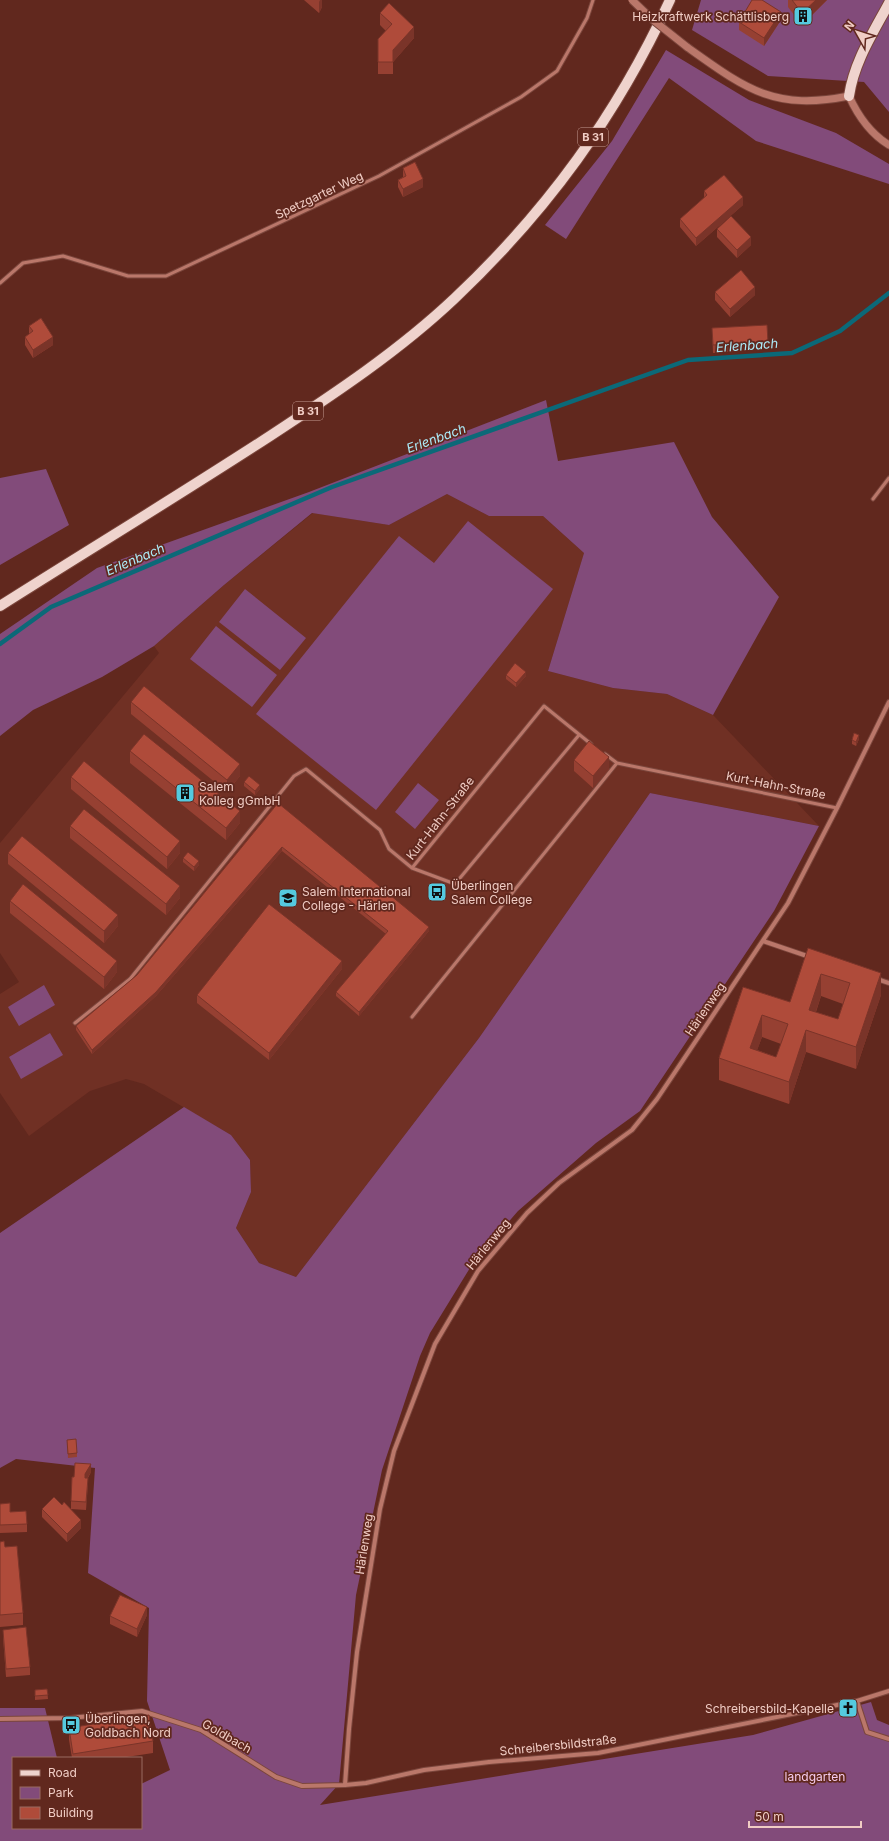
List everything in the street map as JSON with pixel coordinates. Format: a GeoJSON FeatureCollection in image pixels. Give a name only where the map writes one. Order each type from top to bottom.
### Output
{"type":"FeatureCollection","features":[{"type":"Feature","properties":{"kind":"main road","name":"B 31"},"geometry":{"type":"LineString","coordinates":[[0,606],[312,408],[372,366],[416,332],[453,299],[494,260],[524,226],[581,155],[630,80],[670,0]]}},
{"type":"Feature","properties":{"kind":"main road"},"geometry":{"type":"LineString","coordinates":[[850,96],[852,77],[860,58],[889,3]]}},
{"type":"Feature","properties":{"kind":"street"},"geometry":{"type":"LineString","coordinates":[[632,0],[653,20],[687,47],[728,76],[770,96],[802,102],[850,96],[861,119],[870,129],[889,145]]}},
{"type":"Feature","properties":{"kind":"street","name":"Kurt-Hahn-Straße"},"geometry":{"type":"LineString","coordinates":[[838,808],[889,702]]}},
{"type":"Feature","properties":{"kind":"street","name":"Härlenweg"},"geometry":{"type":"LineString","coordinates":[[346,1786],[349,1729],[357,1652],[380,1509],[394,1451],[435,1344],[478,1271],[526,1214],[559,1183],[614,1144],[637,1124],[656,1100],[788,903],[838,808]]}},
{"type":"Feature","properties":{"kind":"street"},"geometry":{"type":"LineString","coordinates":[[763,941],[815,958]]}},
{"type":"Feature","properties":{"kind":"street"},"geometry":{"type":"LineString","coordinates":[[874,978],[889,983]]}},
{"type":"Feature","properties":{"kind":"street","name":"Schreibersbildstraße"},"geometry":{"type":"LineString","coordinates":[[346,1786],[366,1784],[424,1770],[489,1762],[598,1753],[857,1701],[889,1691]]}},
{"type":"Feature","properties":{"kind":"street"},"geometry":{"type":"LineString","coordinates":[[857,1701],[867,1732],[889,1739]]}},
{"type":"Feature","properties":{"kind":"street","name":"Goldbach"},"geometry":{"type":"LineString","coordinates":[[0,1719],[70,1718],[142,1711],[201,1730],[276,1777],[302,1786],[346,1786]]}},
{"type":"Feature","properties":{"kind":"lane","name":"Spetzgarter Weg"},"geometry":{"type":"LineString","coordinates":[[0,283],[23,263],[63,256],[128,276],[166,276],[372,180],[521,97],[557,71],[587,18],[593,0]]}},
{"type":"Feature","properties":{"kind":"lane"},"geometry":{"type":"LineString","coordinates":[[873,498],[889,478]]}},
{"type":"Feature","properties":{"kind":"lane","name":"Kurt-Hahn-Straße"},"geometry":{"type":"LineString","coordinates":[[579,735],[455,884],[412,868],[544,706],[592,744]]}},
{"type":"Feature","properties":{"kind":"lane","name":"Kurt-Hahn-Straße"},"geometry":{"type":"LineString","coordinates":[[598,749],[617,764],[838,808]]}},
{"type":"Feature","properties":{"kind":"lane"},"geometry":{"type":"LineString","coordinates":[[412,1018],[617,764]]}},
{"type":"Feature","properties":{"kind":"lane"},"geometry":{"type":"LineString","coordinates":[[75,1023],[130,979],[294,776],[306,769],[380,830],[389,849],[412,868]]}},
{"type":"Feature","properties":{"kind":"shaded area","name":"Salem International College - Härlen"},"geometry":{"type":"Polygon","coordinates":[[[447,494],[489,516],[543,516],[584,553],[548,671],[613,688],[667,694],[713,715],[819,826],[650,793],[479,1038],[296,1277],[259,1263],[236,1228],[251,1192],[250,1160],[231,1135],[144,1084],[126,1079],[90,1091],[29,1136],[0,1093],[0,994],[19,982],[0,953],[0,843],[159,653],[154,646],[224,585],[313,513],[389,525],[447,494]]]}},
{"type":"Feature","properties":{"kind":"green space"},"geometry":{"type":"Polygon","coordinates":[[[701,0],[889,0],[889,112],[864,82],[768,76],[692,30],[701,0]]]}},
{"type":"Feature","properties":{"kind":"green space"},"geometry":{"type":"Polygon","coordinates":[[[666,50],[749,100],[836,133],[889,164],[889,184],[756,141],[669,78],[566,239],[545,225],[612,141],[666,50]]]}},
{"type":"Feature","properties":{"kind":"green space"},"geometry":{"type":"Polygon","coordinates":[[[546,400],[558,461],[674,442],[712,517],[779,597],[713,715],[667,694],[613,688],[548,671],[584,553],[543,516],[489,516],[447,494],[389,525],[312,513],[224,585],[154,646],[102,677],[33,710],[0,736],[0,634],[97,568],[309,492],[546,400]]]}},
{"type":"Feature","properties":{"kind":"green space"},"geometry":{"type":"Polygon","coordinates":[[[46,469],[69,525],[0,565],[0,478],[46,469]]]}},
{"type":"Feature","properties":{"kind":"green space"},"geometry":{"type":"Polygon","coordinates":[[[468,521],[553,589],[376,810],[256,714],[399,536],[434,563],[468,521]]]}},
{"type":"Feature","properties":{"kind":"green space"},"geometry":{"type":"Polygon","coordinates":[[[245,589],[306,638],[280,670],[219,622],[245,589]]]}},
{"type":"Feature","properties":{"kind":"green space"},"geometry":{"type":"Polygon","coordinates":[[[216,626],[277,675],[252,707],[190,659],[216,626]]]}},
{"type":"Feature","properties":{"kind":"green space"},"geometry":{"type":"Polygon","coordinates":[[[418,783],[439,800],[415,829],[395,812],[418,783]]]}},
{"type":"Feature","properties":{"kind":"green space","name":"landgarten"},"geometry":{"type":"Polygon","coordinates":[[[650,793],[819,826],[774,911],[640,1111],[596,1143],[518,1211],[473,1263],[430,1333],[420,1356],[382,1470],[356,1595],[339,1784],[320,1805],[753,1735],[871,1702],[877,1720],[889,1725],[889,1841],[0,1841],[0,1708],[45,1708],[57,1757],[12,1757],[12,1829],[142,1829],[142,1784],[170,1770],[147,1701],[149,1608],[88,1573],[95,1468],[16,1459],[0,1468],[0,1233],[184,1107],[231,1135],[250,1160],[251,1192],[236,1228],[259,1263],[296,1277],[479,1038],[650,793]]]}},
{"type":"Feature","properties":{"kind":"green space"},"geometry":{"type":"Polygon","coordinates":[[[44,985],[55,1005],[19,1026],[8,1007],[44,985]]]}},
{"type":"Feature","properties":{"kind":"green space"},"geometry":{"type":"Polygon","coordinates":[[[50,1033],[63,1055],[21,1079],[9,1057],[50,1033]]]}},
{"type":"Feature","properties":{"kind":"building"},"geometry":{"type":"Polygon","coordinates":[[[752,0],[762,0],[781,12],[764,38],[739,22],[752,0]]]}},
{"type":"Feature","properties":{"kind":"building"},"geometry":{"type":"Polygon","coordinates":[[[792,0],[816,0],[802,13],[792,0]]]}},
{"type":"Feature","properties":{"kind":"building"},"geometry":{"type":"Polygon","coordinates":[[[389,3],[414,27],[393,50],[393,62],[378,62],[378,39],[392,24],[380,13],[389,3]]]}},
{"type":"Feature","properties":{"kind":"building"},"geometry":{"type":"Polygon","coordinates":[[[415,162],[423,179],[403,189],[398,180],[406,176],[403,168],[415,162]]]}},
{"type":"Feature","properties":{"kind":"building"},"geometry":{"type":"Polygon","coordinates":[[[724,175],[743,197],[696,238],[680,219],[707,195],[704,191],[724,175]]]}},
{"type":"Feature","properties":{"kind":"building"},"geometry":{"type":"Polygon","coordinates":[[[731,216],[751,237],[737,250],[717,229],[731,216]]]}},
{"type":"Feature","properties":{"kind":"building"},"geometry":{"type":"Polygon","coordinates":[[[741,270],[755,287],[730,309],[715,292],[741,270]]]}},
{"type":"Feature","properties":{"kind":"building"},"geometry":{"type":"Polygon","coordinates":[[[41,318],[53,337],[33,350],[25,337],[33,331],[29,326],[41,318]]]}},
{"type":"Feature","properties":{"kind":"building"},"geometry":{"type":"Polygon","coordinates":[[[767,325],[768,342],[713,345],[712,328],[767,325]]]}},
{"type":"Feature","properties":{"kind":"building"},"geometry":{"type":"Polygon","coordinates":[[[515,663],[526,672],[516,683],[506,675],[515,663]]]}},
{"type":"Feature","properties":{"kind":"building"},"geometry":{"type":"Polygon","coordinates":[[[144,686],[240,764],[227,780],[131,702],[144,686]]]}},
{"type":"Feature","properties":{"kind":"building"},"geometry":{"type":"Polygon","coordinates":[[[854,733],[859,735],[856,742],[852,740],[854,733]]]}},
{"type":"Feature","properties":{"kind":"building"},"geometry":{"type":"Polygon","coordinates":[[[144,734],[240,811],[226,828],[130,751],[144,734]]]}},
{"type":"Feature","properties":{"kind":"building"},"geometry":{"type":"Polygon","coordinates":[[[589,741],[609,757],[593,776],[574,760],[589,741]]]}},
{"type":"Feature","properties":{"kind":"building"},"geometry":{"type":"Polygon","coordinates":[[[84,761],[180,841],[167,857],[71,777],[84,761]]]}},
{"type":"Feature","properties":{"kind":"building"},"geometry":{"type":"Polygon","coordinates":[[[249,776],[260,785],[255,791],[244,782],[249,776]]]}},
{"type":"Feature","properties":{"kind":"building"},"geometry":{"type":"Polygon","coordinates":[[[278,803],[429,927],[359,1012],[336,992],[388,931],[282,847],[156,992],[92,1050],[76,1026],[137,975],[278,803]]]}},
{"type":"Feature","properties":{"kind":"building"},"geometry":{"type":"Polygon","coordinates":[[[84,809],[180,886],[166,904],[70,826],[84,809]]]}},
{"type":"Feature","properties":{"kind":"building"},"geometry":{"type":"Polygon","coordinates":[[[22,836],[118,915],[104,931],[8,853],[22,836]]]}},
{"type":"Feature","properties":{"kind":"building"},"geometry":{"type":"Polygon","coordinates":[[[188,852],[199,861],[194,867],[183,858],[188,852]]]}},
{"type":"Feature","properties":{"kind":"building"},"geometry":{"type":"Polygon","coordinates":[[[23,884],[117,961],[104,977],[10,901],[23,884]]]}},
{"type":"Feature","properties":{"kind":"building"},"geometry":{"type":"Polygon","coordinates":[[[269,904],[342,961],[269,1053],[197,995],[269,904]]]}},
{"type":"Feature","properties":{"kind":"building"},"geometry":{"type":"Polygon","coordinates":[[[808,948],[881,973],[856,1047],[806,1030],[789,1082],[719,1058],[743,987],[790,1002],[808,948]],[[821,974],[809,1010],[838,1019],[850,983],[821,974]],[[762,1015],[750,1048],[776,1057],[788,1024],[762,1015]]]}},
{"type":"Feature","properties":{"kind":"building"},"geometry":{"type":"Polygon","coordinates":[[[76,1439],[77,1453],[68,1454],[67,1440],[76,1439]]]}},
{"type":"Feature","properties":{"kind":"building"},"geometry":{"type":"Polygon","coordinates":[[[75,1463],[91,1464],[85,1474],[85,1478],[88,1478],[86,1502],[71,1501],[72,1477],[74,1477],[75,1463]]]}},
{"type":"Feature","properties":{"kind":"building"},"geometry":{"type":"Polygon","coordinates":[[[54,1497],[62,1505],[64,1502],[81,1520],[67,1534],[42,1509],[54,1497]]]}},
{"type":"Feature","properties":{"kind":"building"},"geometry":{"type":"Polygon","coordinates":[[[10,1503],[10,1512],[26,1511],[27,1524],[0,1525],[0,1504],[10,1503]]]}},
{"type":"Feature","properties":{"kind":"building"},"geometry":{"type":"Polygon","coordinates":[[[4,1541],[5,1547],[17,1546],[23,1613],[0,1615],[0,1542],[4,1541]]]}},
{"type":"Feature","properties":{"kind":"building"},"geometry":{"type":"Polygon","coordinates":[[[120,1595],[147,1607],[137,1629],[110,1616],[120,1595]]]}},
{"type":"Feature","properties":{"kind":"building"},"geometry":{"type":"Polygon","coordinates":[[[26,1627],[30,1667],[6,1669],[3,1630],[26,1627]]]}},
{"type":"Feature","properties":{"kind":"building"},"geometry":{"type":"Polygon","coordinates":[[[47,1689],[48,1695],[35,1696],[35,1690],[47,1689]]]}},
{"type":"Feature","properties":{"kind":"building"},"geometry":{"type":"Polygon","coordinates":[[[149,1715],[153,1741],[73,1754],[69,1728],[149,1715]]]}},
{"type":"Feature","properties":{"kind":"waterway","name":"Erlenbach"},"geometry":{"type":"LineString","coordinates":[[0,644],[51,607],[332,487],[688,360],[792,353],[840,331],[889,293]]}},
{"type":"Feature","properties":{"kind":"place","name":"Heizkraftwerk Schättlisberg"},"geometry":{"type":"Point","coordinates":[803,16]}},
{"type":"Feature","properties":{"kind":"place","name":"Salem Kolleg gGmbH"},"geometry":{"type":"Point","coordinates":[185,793]}},
{"type":"Feature","properties":{"kind":"place","name":"Überlingen Salem College"},"geometry":{"type":"Point","coordinates":[437,892]}},
{"type":"Feature","properties":{"kind":"place","name":"Salem International College - Härlen"},"geometry":{"type":"Point","coordinates":[288,898]}},
{"type":"Feature","properties":{"kind":"place","name":"Schreibersbild-Kapelle"},"geometry":{"type":"Point","coordinates":[848,1708]}},
{"type":"Feature","properties":{"kind":"place","name":"Überlingen, Goldbach Nord"},"geometry":{"type":"Point","coordinates":[71,1725]}}]}
